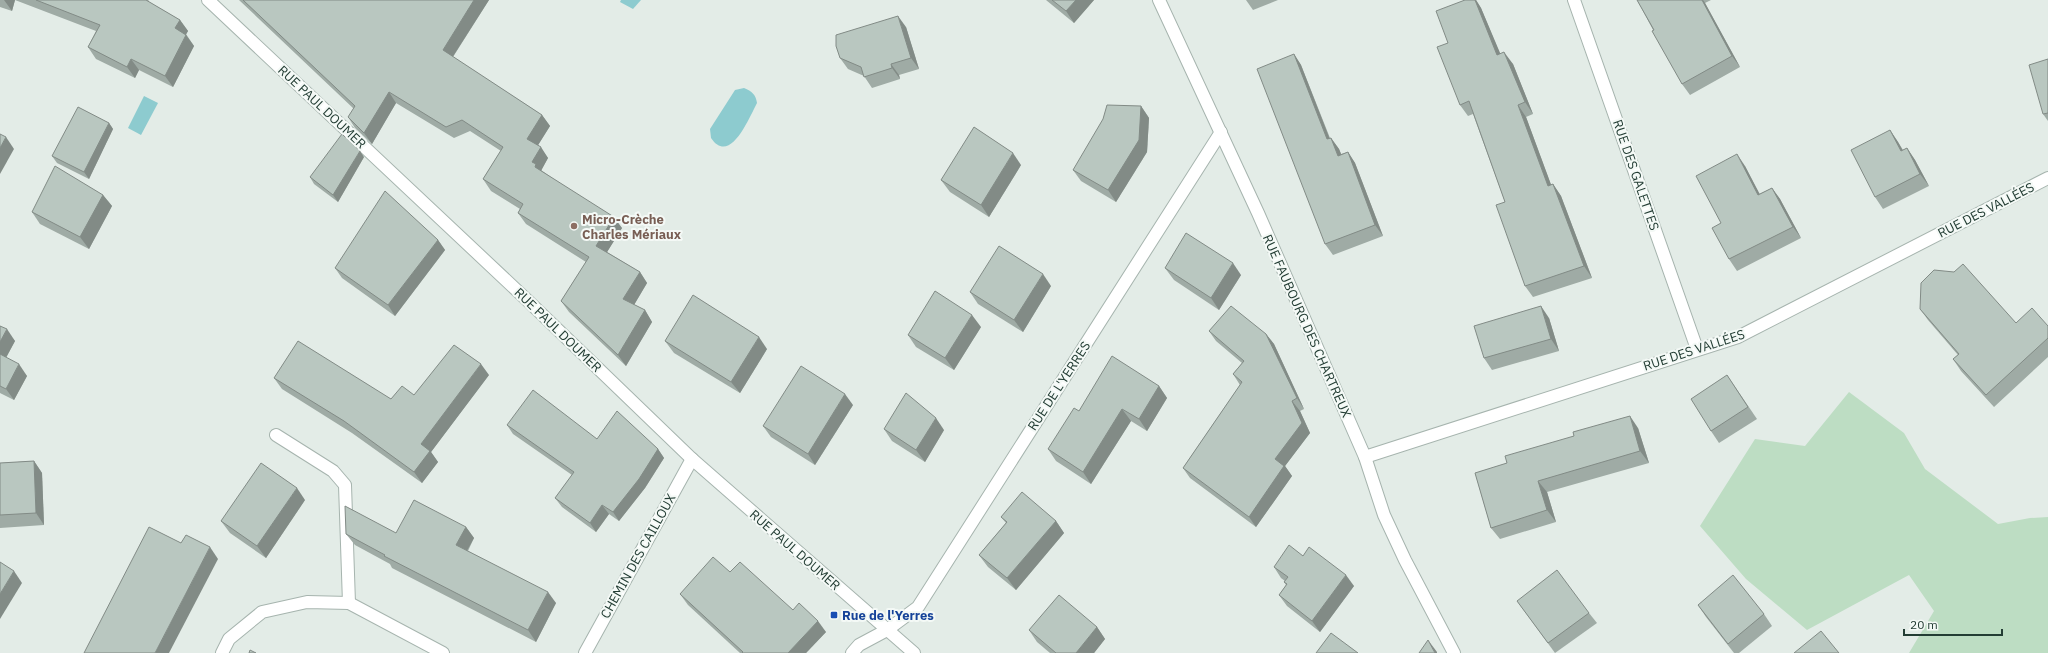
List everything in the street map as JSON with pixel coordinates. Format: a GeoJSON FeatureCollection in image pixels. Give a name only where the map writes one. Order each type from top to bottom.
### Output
{"type":"FeatureCollection","features":[{"type":"Feature","properties":{"kind":"street","name":"RUE PAUL DOUMER"},"geometry":{"type":"LineString","coordinates":[[208,0],[526,299],[692,459],[914,653]]}},
{"type":"Feature","properties":{"kind":"street","name":"RUE FAUBOURG DES CHARTREUX"},"geometry":{"type":"LineString","coordinates":[[1159,0],[1221,132],[1365,457],[1384,516],[1405,560],[1454,653]]}},
{"type":"Feature","properties":{"kind":"street","name":"RUE DES GALETTES"},"geometry":{"type":"LineString","coordinates":[[1574,0],[1697,349]]}},
{"type":"Feature","properties":{"kind":"street","name":"RUE DE L'YERRES"},"geometry":{"type":"LineString","coordinates":[[852,653],[859,646],[887,630],[918,607],[1221,132]]}},
{"type":"Feature","properties":{"kind":"street","name":"RUE DES VALLÉES"},"geometry":{"type":"LineString","coordinates":[[1365,457],[1738,337],[2048,179]]}},
{"type":"Feature","properties":{"kind":"street"},"geometry":{"type":"LineString","coordinates":[[276,435],[333,471],[345,485],[349,603]]}},
{"type":"Feature","properties":{"kind":"street","name":"CHEMIN DES CAILLOUX"},"geometry":{"type":"LineString","coordinates":[[585,653],[692,459]]}},
{"type":"Feature","properties":{"kind":"street"},"geometry":{"type":"LineString","coordinates":[[222,653],[230,639],[262,612],[307,602],[349,603],[444,653]]}},
{"type":"Feature","properties":{"kind":"green space"},"geometry":{"type":"Polygon","coordinates":[[[1849,392],[1904,433],[1925,469],[1998,524],[2030,518],[2048,517],[2048,653],[1909,653],[1934,611],[1909,575],[1807,630],[1746,579],[1700,526],[1755,439],[1805,446],[1849,392]]]}},
{"type":"Feature","properties":{"kind":"water"},"geometry":{"type":"Polygon","coordinates":[[[621,0],[641,0],[633,9],[620,2],[621,0]]]}},
{"type":"Feature","properties":{"kind":"water"},"geometry":{"type":"Polygon","coordinates":[[[744,88],[753,94],[757,103],[738,137],[732,143],[725,146],[718,145],[711,138],[710,129],[735,90],[744,88]]]}},
{"type":"Feature","properties":{"kind":"water"},"geometry":{"type":"Polygon","coordinates":[[[144,96],[158,103],[141,135],[128,128],[144,96]]]}},
{"type":"Feature","properties":{"kind":"building"},"geometry":{"type":"Polygon","coordinates":[[[36,0],[146,0],[180,20],[175,28],[186,35],[165,76],[131,59],[127,67],[88,47],[100,25],[36,0]]]}},
{"type":"Feature","properties":{"kind":"building"},"geometry":{"type":"Polygon","coordinates":[[[243,0],[474,0],[443,50],[542,115],[527,139],[541,147],[532,162],[536,164],[535,167],[614,217],[596,246],[640,272],[623,299],[645,310],[618,355],[561,301],[589,257],[518,213],[523,204],[483,179],[503,147],[462,120],[446,127],[389,92],[364,133],[348,117],[355,106],[243,0]]]}},
{"type":"Feature","properties":{"kind":"building"},"geometry":{"type":"Polygon","coordinates":[[[1052,0],[1076,0],[1066,11],[1052,0]]]}},
{"type":"Feature","properties":{"kind":"building"},"geometry":{"type":"Polygon","coordinates":[[[1465,0],[1475,0],[1497,55],[1504,52],[1525,102],[1518,105],[1548,186],[1553,184],[1584,266],[1525,286],[1496,205],[1505,202],[1469,101],[1460,105],[1437,47],[1448,43],[1436,11],[1465,0]]]}},
{"type":"Feature","properties":{"kind":"building"},"geometry":{"type":"Polygon","coordinates":[[[1637,0],[1702,0],[1732,56],[1682,84],[1652,31],[1654,30],[1637,0]]]}},
{"type":"Feature","properties":{"kind":"building"},"geometry":{"type":"Polygon","coordinates":[[[898,16],[911,58],[891,64],[892,68],[864,77],[861,67],[840,58],[836,46],[836,35],[898,16]]]}},
{"type":"Feature","properties":{"kind":"building"},"geometry":{"type":"Polygon","coordinates":[[[1294,54],[1327,139],[1331,138],[1338,156],[1348,152],[1375,225],[1325,244],[1257,69],[1294,54]]]}},
{"type":"Feature","properties":{"kind":"building"},"geometry":{"type":"Polygon","coordinates":[[[2048,59],[2048,113],[2043,114],[2029,65],[2048,59]]]}},
{"type":"Feature","properties":{"kind":"building"},"geometry":{"type":"Polygon","coordinates":[[[1107,105],[1141,106],[1139,140],[1108,190],[1073,170],[1103,119],[1107,105]]]}},
{"type":"Feature","properties":{"kind":"building"},"geometry":{"type":"Polygon","coordinates":[[[78,107],[109,123],[84,172],[52,156],[78,107]]]}},
{"type":"Feature","properties":{"kind":"building"},"geometry":{"type":"Polygon","coordinates":[[[974,127],[1013,153],[981,205],[941,180],[974,127]]]}},
{"type":"Feature","properties":{"kind":"building"},"geometry":{"type":"Polygon","coordinates":[[[1890,130],[1901,151],[1907,148],[1920,174],[1875,197],[1851,150],[1890,130]]]}},
{"type":"Feature","properties":{"kind":"building"},"geometry":{"type":"Polygon","coordinates":[[[0,134],[6,137],[0,148],[0,134]]]}},
{"type":"Feature","properties":{"kind":"building"},"geometry":{"type":"Polygon","coordinates":[[[342,134],[360,151],[333,195],[310,177],[342,134]]]}},
{"type":"Feature","properties":{"kind":"building"},"geometry":{"type":"Polygon","coordinates":[[[1737,154],[1758,195],[1772,188],[1793,227],[1729,259],[1712,228],[1721,223],[1696,176],[1737,154]]]}},
{"type":"Feature","properties":{"kind":"building"},"geometry":{"type":"Polygon","coordinates":[[[55,166],[103,195],[80,237],[32,212],[55,166]]]}},
{"type":"Feature","properties":{"kind":"building"},"geometry":{"type":"Polygon","coordinates":[[[385,191],[438,240],[388,305],[335,268],[385,191]]]}},
{"type":"Feature","properties":{"kind":"building"},"geometry":{"type":"Polygon","coordinates":[[[1186,233],[1233,263],[1211,298],[1165,268],[1186,233]]]}},
{"type":"Feature","properties":{"kind":"building"},"geometry":{"type":"Polygon","coordinates":[[[999,246],[1043,274],[1014,320],[970,292],[999,246]]]}},
{"type":"Feature","properties":{"kind":"building"},"geometry":{"type":"Polygon","coordinates":[[[1963,264],[2016,323],[2032,308],[2048,326],[2048,338],[1986,395],[1953,359],[1959,354],[1920,309],[1921,283],[1934,270],[1954,272],[1963,264]]]}},
{"type":"Feature","properties":{"kind":"building"},"geometry":{"type":"Polygon","coordinates":[[[935,291],[972,315],[945,358],[908,335],[935,291]]]}},
{"type":"Feature","properties":{"kind":"building"},"geometry":{"type":"Polygon","coordinates":[[[693,295],[759,337],[731,382],[665,341],[693,295]]]}},
{"type":"Feature","properties":{"kind":"building"},"geometry":{"type":"Polygon","coordinates":[[[1231,306],[1266,334],[1297,398],[1292,401],[1302,423],[1275,459],[1284,466],[1249,517],[1183,468],[1242,382],[1233,374],[1244,361],[1209,331],[1231,306]]]}},
{"type":"Feature","properties":{"kind":"building"},"geometry":{"type":"Polygon","coordinates":[[[1541,306],[1551,339],[1484,358],[1474,326],[1541,306]]]}},
{"type":"Feature","properties":{"kind":"building"},"geometry":{"type":"Polygon","coordinates":[[[0,326],[7,329],[0,342],[0,326]]]}},
{"type":"Feature","properties":{"kind":"building"},"geometry":{"type":"Polygon","coordinates":[[[298,341],[391,399],[402,386],[414,395],[454,345],[481,364],[421,444],[430,451],[414,472],[344,421],[274,378],[298,341]]]}},
{"type":"Feature","properties":{"kind":"building"},"geometry":{"type":"Polygon","coordinates":[[[0,354],[19,364],[6,389],[0,386],[0,354]]]}},
{"type":"Feature","properties":{"kind":"building"},"geometry":{"type":"Polygon","coordinates":[[[1112,356],[1159,386],[1139,419],[1122,409],[1083,472],[1048,449],[1074,408],[1079,411],[1112,356]]]}},
{"type":"Feature","properties":{"kind":"building"},"geometry":{"type":"Polygon","coordinates":[[[801,366],[845,394],[808,454],[763,426],[801,366]]]}},
{"type":"Feature","properties":{"kind":"building"},"geometry":{"type":"Polygon","coordinates":[[[1727,375],[1748,407],[1711,431],[1691,399],[1727,375]]]}},
{"type":"Feature","properties":{"kind":"building"},"geometry":{"type":"Polygon","coordinates":[[[533,390],[597,439],[617,411],[658,449],[639,479],[613,512],[602,505],[590,523],[555,498],[574,472],[507,425],[533,390]]]}},
{"type":"Feature","properties":{"kind":"building"},"geometry":{"type":"Polygon","coordinates":[[[906,393],[936,418],[916,450],[884,429],[906,393]]]}},
{"type":"Feature","properties":{"kind":"building"},"geometry":{"type":"Polygon","coordinates":[[[1630,416],[1640,451],[1538,481],[1547,510],[1491,528],[1475,473],[1507,463],[1505,456],[1574,436],[1573,432],[1630,416]]]}},
{"type":"Feature","properties":{"kind":"building"},"geometry":{"type":"Polygon","coordinates":[[[34,461],[36,513],[0,515],[0,463],[34,461]]]}},
{"type":"Feature","properties":{"kind":"building"},"geometry":{"type":"Polygon","coordinates":[[[261,463],[297,488],[257,546],[221,521],[261,463]]]}},
{"type":"Feature","properties":{"kind":"building"},"geometry":{"type":"Polygon","coordinates":[[[1022,492],[1056,521],[1007,578],[979,555],[1007,522],[1001,517],[1022,492]]]}},
{"type":"Feature","properties":{"kind":"building"},"geometry":{"type":"Polygon","coordinates":[[[414,500],[466,527],[456,545],[548,592],[528,630],[384,556],[385,555],[346,534],[345,506],[396,533],[414,500]]]}},
{"type":"Feature","properties":{"kind":"building"},"geometry":{"type":"Polygon","coordinates":[[[149,527],[181,543],[186,535],[210,547],[155,653],[84,653],[149,527]]]}},
{"type":"Feature","properties":{"kind":"building"},"geometry":{"type":"Polygon","coordinates":[[[1289,545],[1303,556],[1309,547],[1346,575],[1312,621],[1279,595],[1287,584],[1284,582],[1288,577],[1274,567],[1289,545]]]}},
{"type":"Feature","properties":{"kind":"building"},"geometry":{"type":"Polygon","coordinates":[[[713,557],[730,572],[740,562],[793,610],[799,603],[818,621],[788,653],[742,653],[743,652],[680,594],[713,557]]]}},
{"type":"Feature","properties":{"kind":"building"},"geometry":{"type":"Polygon","coordinates":[[[0,562],[14,571],[0,594],[0,562]]]}},
{"type":"Feature","properties":{"kind":"building"},"geometry":{"type":"Polygon","coordinates":[[[1557,570],[1589,613],[1548,643],[1517,601],[1557,570]]]}},
{"type":"Feature","properties":{"kind":"building"},"geometry":{"type":"Polygon","coordinates":[[[1733,575],[1764,614],[1728,644],[1698,605],[1733,575]]]}},
{"type":"Feature","properties":{"kind":"building"},"geometry":{"type":"Polygon","coordinates":[[[1059,595],[1097,627],[1076,653],[1056,653],[1029,630],[1059,595]]]}},
{"type":"Feature","properties":{"kind":"building"},"geometry":{"type":"Polygon","coordinates":[[[1821,631],[1839,653],[1794,653],[1821,631]]]}},
{"type":"Feature","properties":{"kind":"building"},"geometry":{"type":"Polygon","coordinates":[[[1331,633],[1358,653],[1316,653],[1331,633]]]}},
{"type":"Feature","properties":{"kind":"building"},"geometry":{"type":"Polygon","coordinates":[[[1428,640],[1435,653],[1419,653],[1428,640]]]}},
{"type":"Feature","properties":{"kind":"building"},"geometry":{"type":"Polygon","coordinates":[[[250,650],[256,653],[249,653],[250,650]]]}},
{"type":"Feature","properties":{"kind":"place","name":"Micro-Crèche Charles Mériaux"},"geometry":{"type":"Point","coordinates":[574,226]}},
{"type":"Feature","properties":{"kind":"place","name":"Rue de l'Yerres"},"geometry":{"type":"Point","coordinates":[834,615]}}]}
